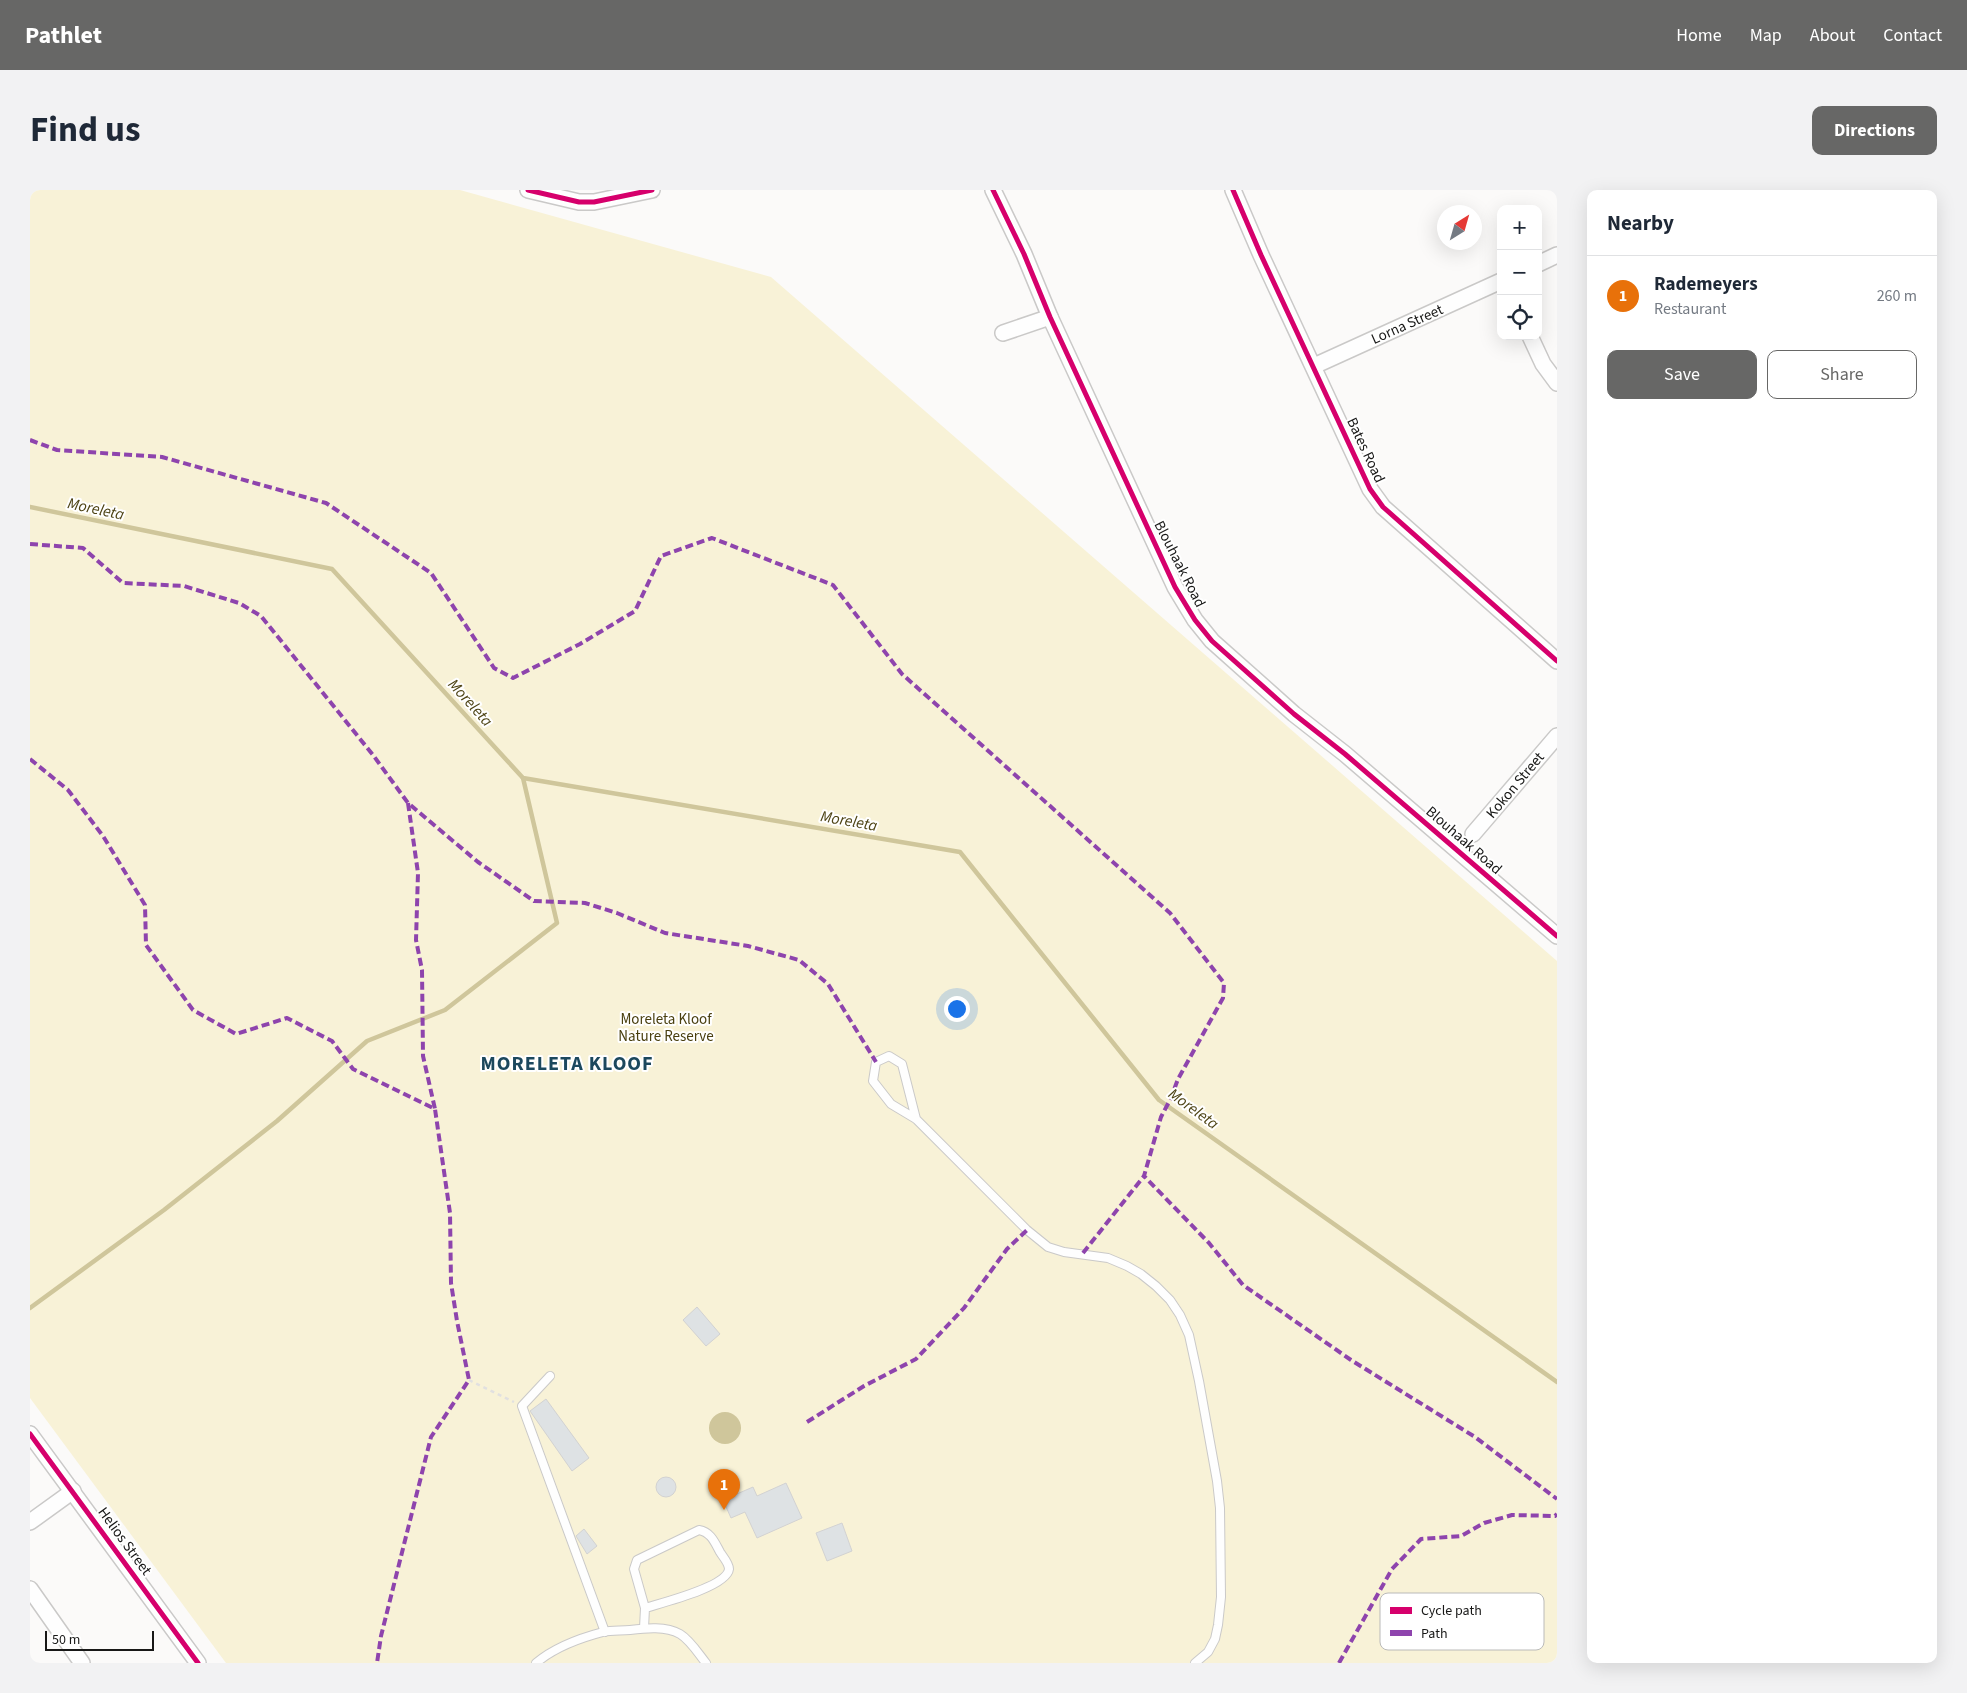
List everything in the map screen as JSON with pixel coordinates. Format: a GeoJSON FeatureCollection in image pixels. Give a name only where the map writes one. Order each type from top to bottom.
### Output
{"type":"FeatureCollection","features":[{"type":"Feature","properties":{"kind":"street"},"geometry":{"type":"LineString","coordinates":[[528,190],[579,202],[594,202],[652,190]]}},
{"type":"Feature","properties":{"kind":"street","name":"Blouhaak Road"},"geometry":{"type":"LineString","coordinates":[[993,190],[1024,254],[1050,317],[1175,587],[1194,620],[1212,641],[1294,714],[1345,754],[1557,936]]}},
{"type":"Feature","properties":{"kind":"street","name":"Bates Road"},"geometry":{"type":"LineString","coordinates":[[1233,190],[1261,255],[1370,489],[1383,507],[1557,662]]}},
{"type":"Feature","properties":{"kind":"street"},"geometry":{"type":"LineString","coordinates":[[1542,262],[1557,255]]}},
{"type":"Feature","properties":{"kind":"street","name":"Lorna Street"},"geometry":{"type":"LineString","coordinates":[[1314,366],[1497,284]]}},
{"type":"Feature","properties":{"kind":"street"},"geometry":{"type":"LineString","coordinates":[[1003,333],[1050,317]]}},
{"type":"Feature","properties":{"kind":"street"},"geometry":{"type":"LineString","coordinates":[[1532,340],[1543,364],[1557,383]]}},
{"type":"Feature","properties":{"kind":"street","name":"Kokon Street"},"geometry":{"type":"LineString","coordinates":[[1473,834],[1557,736]]}},
{"type":"Feature","properties":{"kind":"street","name":"Helios Street"},"geometry":{"type":"LineString","coordinates":[[30,1434],[198,1663]]}},
{"type":"Feature","properties":{"kind":"street"},"geometry":{"type":"LineString","coordinates":[[30,1522],[73,1491]]}},
{"type":"Feature","properties":{"kind":"street"},"geometry":{"type":"LineString","coordinates":[[30,1589],[82,1663]]}},
{"type":"Feature","properties":{"kind":"lane"},"geometry":{"type":"LineString","coordinates":[[916,1120],[908,1080],[902,1064],[889,1056],[876,1062],[873,1081],[891,1104],[916,1120],[1027,1230],[1048,1247],[1064,1252],[1108,1258],[1127,1266],[1156,1286],[1170,1300],[1180,1315],[1189,1335],[1199,1381],[1220,1508],[1221,1597],[1218,1625],[1215,1639],[1208,1652],[1195,1663]]}},
{"type":"Feature","properties":{"kind":"lane"},"geometry":{"type":"LineString","coordinates":[[550,1376],[522,1406],[605,1632]]}},
{"type":"Feature","properties":{"kind":"lane"},"geometry":{"type":"LineString","coordinates":[[644,1628],[645,1608],[634,1569],[637,1560],[699,1530],[705,1531],[727,1563],[729,1569],[726,1575],[721,1580],[705,1588],[645,1608]]}},
{"type":"Feature","properties":{"kind":"lane"},"geometry":{"type":"LineString","coordinates":[[536,1663],[546,1655],[566,1645],[605,1632],[644,1628],[664,1629],[680,1634],[706,1663]]}},
{"type":"Feature","properties":{"kind":"path"},"geometry":{"type":"LineString","coordinates":[[469,1380],[522,1406]]}},
{"type":"Feature","properties":{"kind":"green space","name":"Moreleta Kloof Nature Reserve"},"geometry":{"type":"Polygon","coordinates":[[[30,190],[460,190],[771,277],[1557,961],[1557,1663],[226,1663],[30,1398],[30,190]]]}},
{"type":"Feature","properties":{"kind":"shaded area"},"geometry":{"type":"Polygon","coordinates":[[[725,1412],[731,1413],[736,1417],[740,1422],[740,1434],[736,1439],[731,1443],[725,1444],[719,1443],[714,1439],[710,1434],[709,1428],[710,1422],[714,1417],[719,1413],[725,1412]]]}},
{"type":"Feature","properties":{"kind":"building"},"geometry":{"type":"Polygon","coordinates":[[[697,1307],[720,1334],[706,1346],[683,1320],[697,1307]]]}},
{"type":"Feature","properties":{"kind":"building"},"geometry":{"type":"Polygon","coordinates":[[[546,1399],[589,1458],[572,1471],[530,1411],[546,1399]]]}},
{"type":"Feature","properties":{"kind":"building"},"geometry":{"type":"Polygon","coordinates":[[[666,1477],[673,1480],[676,1487],[673,1494],[666,1497],[659,1494],[656,1487],[659,1480],[666,1477]]]}},
{"type":"Feature","properties":{"kind":"building"},"geometry":{"type":"Polygon","coordinates":[[[786,1483],[802,1518],[757,1538],[745,1512],[731,1518],[723,1500],[753,1487],[757,1496],[786,1483]]]}},
{"type":"Feature","properties":{"kind":"building"},"geometry":{"type":"Polygon","coordinates":[[[842,1523],[852,1551],[827,1561],[816,1533],[842,1523]]]}},
{"type":"Feature","properties":{"kind":"building"},"geometry":{"type":"Polygon","coordinates":[[[584,1529],[597,1546],[587,1554],[576,1536],[584,1529]]]}},
{"type":"Feature","properties":{"kind":"waterway","name":"Moreleta"},"geometry":{"type":"LineString","coordinates":[[30,507],[332,569],[523,778],[960,852],[1159,1100],[1557,1382]]}},
{"type":"Feature","properties":{"kind":"waterway"},"geometry":{"type":"LineString","coordinates":[[30,1308],[164,1210],[277,1121],[367,1041],[445,1010],[557,923],[523,778]]}},
{"type":"Feature","properties":{"kind":"marked path"},"geometry":{"type":"LineString","coordinates":[[30,440],[57,450],[162,457],[326,503],[431,573],[494,668],[513,678],[580,644],[635,611],[661,556],[712,538],[833,585],[902,674],[1170,913],[1224,983],[1223,998],[1178,1079],[1161,1117],[1144,1176],[1209,1243],[1243,1285],[1351,1360],[1475,1437],[1557,1499]]}},
{"type":"Feature","properties":{"kind":"marked path"},"geometry":{"type":"LineString","coordinates":[[30,544],[83,548],[123,583],[184,586],[239,603],[261,616],[373,755],[408,803],[478,862],[534,901],[585,903],[617,913],[665,933],[748,946],[799,960],[828,984],[876,1062]]}},
{"type":"Feature","properties":{"kind":"marked path"},"geometry":{"type":"LineString","coordinates":[[30,759],[68,790],[103,836],[145,905],[146,945],[193,1010],[236,1034],[287,1018],[332,1041],[353,1069],[435,1109],[450,1213],[451,1283],[469,1380],[431,1437],[381,1636],[377,1663]]}},
{"type":"Feature","properties":{"kind":"marked path"},"geometry":{"type":"LineString","coordinates":[[408,803],[418,873],[416,940],[422,970],[423,1056],[435,1109]]}},
{"type":"Feature","properties":{"kind":"marked path"},"geometry":{"type":"LineString","coordinates":[[1083,1253],[1144,1176]]}},
{"type":"Feature","properties":{"kind":"marked path"},"geometry":{"type":"LineString","coordinates":[[807,1422],[864,1386],[916,1359],[964,1308],[1007,1249],[1027,1230]]}},
{"type":"Feature","properties":{"kind":"marked path"},"geometry":{"type":"LineString","coordinates":[[1339,1663],[1392,1569],[1421,1539],[1461,1536],[1484,1523],[1512,1515],[1555,1516],[1557,1514]]}},
{"type":"Feature","properties":{"kind":"cycle path"},"geometry":{"type":"LineString","coordinates":[[528,190],[579,202],[594,202],[652,190]]}},
{"type":"Feature","properties":{"kind":"cycle path"},"geometry":{"type":"LineString","coordinates":[[993,190],[1024,254],[1050,317],[1175,587],[1195,620],[1212,641],[1294,714],[1345,754],[1557,936]]}},
{"type":"Feature","properties":{"kind":"cycle path"},"geometry":{"type":"LineString","coordinates":[[1233,190],[1261,255],[1370,489],[1383,507],[1557,661]]}},
{"type":"Feature","properties":{"kind":"cycle path"},"geometry":{"type":"LineString","coordinates":[[30,1434],[198,1663]]}},
{"type":"Feature","properties":{"kind":"place","name":"Rademeyers"},"geometry":{"type":"Point","coordinates":[724,1510]}},
{"type":"Feature","properties":{"kind":"district","name":"MORELETA KLOOF"},"geometry":{"type":"Point","coordinates":[567,1063]}}]}
